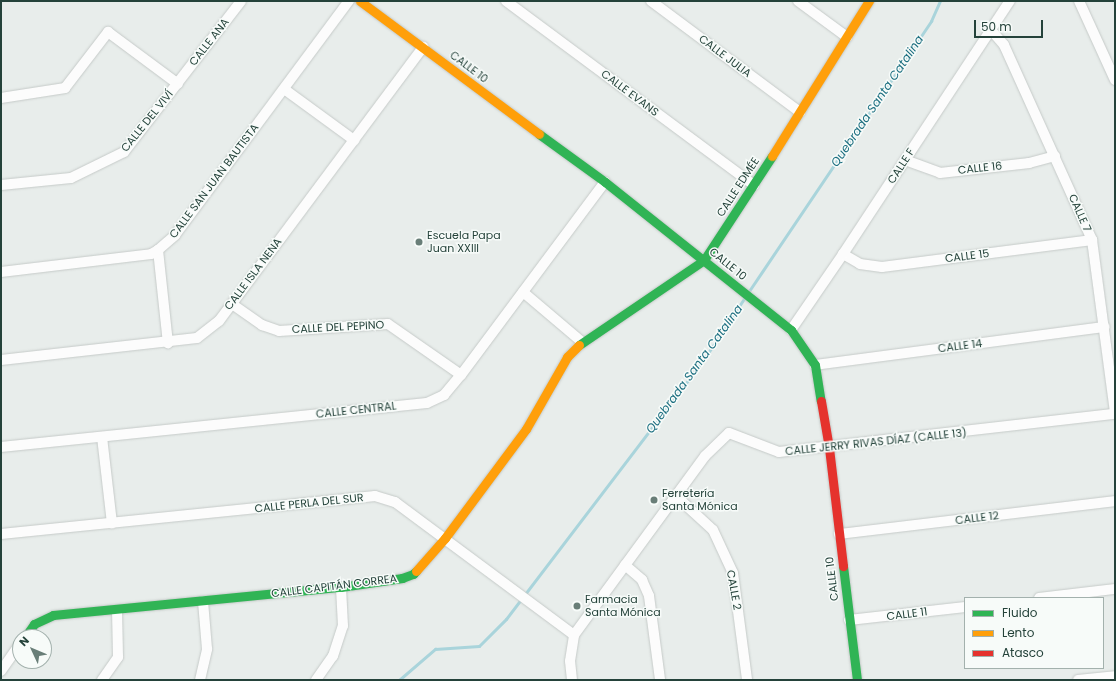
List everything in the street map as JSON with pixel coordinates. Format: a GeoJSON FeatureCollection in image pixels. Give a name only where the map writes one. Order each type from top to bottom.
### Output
{"type":"FeatureCollection","features":[{"type":"Feature","properties":{"kind":"street","name":"CALLE ANA"},"geometry":{"type":"LineString","coordinates":[[178,84],[241,1]]}},
{"type":"Feature","properties":{"kind":"street","name":"CALLE SAN JUAN BAUTISTA"},"geometry":{"type":"LineString","coordinates":[[1,272],[150,254],[158,250],[175,235],[349,1]]}},
{"type":"Feature","properties":{"kind":"street","name":"CALLE 10"},"geometry":{"type":"LineString","coordinates":[[360,1],[605,182],[790,330],[815,366],[829,448],[857,680]]}},
{"type":"Feature","properties":{"kind":"street","name":"CALLE EVANS"},"geometry":{"type":"LineString","coordinates":[[506,1],[754,185]]}},
{"type":"Feature","properties":{"kind":"street","name":"CALLE JULIA"},"geometry":{"type":"LineString","coordinates":[[651,1],[800,112]]}},
{"type":"Feature","properties":{"kind":"street"},"geometry":{"type":"LineString","coordinates":[[798,1],[847,37]]}},
{"type":"Feature","properties":{"kind":"street","name":"CALLE EDMÉE"},"geometry":{"type":"LineString","coordinates":[[582,342],[704,260],[754,185],[869,1]]}},
{"type":"Feature","properties":{"kind":"street","name":"CALLE F"},"geometry":{"type":"LineString","coordinates":[[790,330],[843,254],[1010,1]]}},
{"type":"Feature","properties":{"kind":"street"},"geometry":{"type":"LineString","coordinates":[[1079,1],[1115,80]]}},
{"type":"Feature","properties":{"kind":"street","name":"CALLE 7"},"geometry":{"type":"LineString","coordinates":[[991,30],[1004,45],[1092,240],[1112,369],[1115,413]]}},
{"type":"Feature","properties":{"kind":"street"},"geometry":{"type":"LineString","coordinates":[[1,98],[65,88],[108,32],[178,84]]}},
{"type":"Feature","properties":{"kind":"street","name":"CALLE ISLA NENA"},"geometry":{"type":"LineString","coordinates":[[1,360],[168,343],[197,338],[219,321],[423,47]]}},
{"type":"Feature","properties":{"kind":"street","name":"CALLE DEL VIVÍ"},"geometry":{"type":"LineString","coordinates":[[1,185],[71,178],[124,152],[178,84]]}},
{"type":"Feature","properties":{"kind":"street"},"geometry":{"type":"LineString","coordinates":[[284,89],[354,140]]}},
{"type":"Feature","properties":{"kind":"street","name":"CALLE 16"},"geometry":{"type":"LineString","coordinates":[[905,160],[940,172],[1028,164],[1055,156]]}},
{"type":"Feature","properties":{"kind":"street","name":"CALLE CENTRAL"},"geometry":{"type":"LineString","coordinates":[[1,447],[427,403],[444,395],[461,375],[605,182]]}},
{"type":"Feature","properties":{"kind":"street","name":"CALLE 15"},"geometry":{"type":"LineString","coordinates":[[843,254],[860,264],[882,267],[1092,240]]}},
{"type":"Feature","properties":{"kind":"street"},"geometry":{"type":"LineString","coordinates":[[158,250],[168,343]]}},
{"type":"Feature","properties":{"kind":"street"},"geometry":{"type":"LineString","coordinates":[[523,292],[582,342]]}},
{"type":"Feature","properties":{"kind":"street","name":"CALLE DEL PEPINO"},"geometry":{"type":"LineString","coordinates":[[232,304],[262,325],[279,331],[388,324],[461,375]]}},
{"type":"Feature","properties":{"kind":"street","name":"CALLE 14"},"geometry":{"type":"LineString","coordinates":[[815,366],[1105,328]]}},
{"type":"Feature","properties":{"kind":"street","name":"CALLE CAPITÁN CORREA"},"geometry":{"type":"LineString","coordinates":[[31,629],[34,624],[53,615],[117,610],[341,587],[402,578],[413,574],[445,538],[526,429],[567,357],[582,342]]}},
{"type":"Feature","properties":{"kind":"street","name":"CALLE JERRY RIVAS DÍAZ (CALLE 13)"},"geometry":{"type":"LineString","coordinates":[[570,680],[570,661],[574,635],[705,456],[729,433],[779,452],[829,448],[1115,413]]}},
{"type":"Feature","properties":{"kind":"street"},"geometry":{"type":"LineString","coordinates":[[102,437],[112,523]]}},
{"type":"Feature","properties":{"kind":"street","name":"CALLE PERLA DEL SUR"},"geometry":{"type":"LineString","coordinates":[[1,534],[375,496],[395,502],[574,635]]}},
{"type":"Feature","properties":{"kind":"street","name":"CALLE 2"},"geometry":{"type":"LineString","coordinates":[[676,496],[713,530],[733,573],[747,680]]}},
{"type":"Feature","properties":{"kind":"street","name":"CALLE 12"},"geometry":{"type":"LineString","coordinates":[[839,534],[1115,501]]}},
{"type":"Feature","properties":{"kind":"street"},"geometry":{"type":"LineString","coordinates":[[625,565],[642,580],[649,596],[660,680]]}},
{"type":"Feature","properties":{"kind":"street"},"geometry":{"type":"LineString","coordinates":[[316,680],[333,656],[343,626],[341,587]]}},
{"type":"Feature","properties":{"kind":"street"},"geometry":{"type":"LineString","coordinates":[[1047,597],[1115,589]]}},
{"type":"Feature","properties":{"kind":"street"},"geometry":{"type":"LineString","coordinates":[[200,680],[207,649],[203,601]]}},
{"type":"Feature","properties":{"kind":"street","name":"CALLE 11"},"geometry":{"type":"LineString","coordinates":[[849,620],[964,607]]}},
{"type":"Feature","properties":{"kind":"street"},"geometry":{"type":"LineString","coordinates":[[102,680],[118,657],[117,610]]}},
{"type":"Feature","properties":{"kind":"street"},"geometry":{"type":"LineString","coordinates":[[1,671],[12,655]]}},
{"type":"Feature","properties":{"kind":"street"},"geometry":{"type":"LineString","coordinates":[[1078,680],[1115,676]]}},
{"type":"Feature","properties":{"kind":"waterway","name":"Quebrada Santa Catalina"},"geometry":{"type":"LineString","coordinates":[[749,291],[931,21],[940,1]]}},
{"type":"Feature","properties":{"kind":"waterway","name":"Quebrada Santa Catalina"},"geometry":{"type":"LineString","coordinates":[[399,680],[435,649],[479,646],[506,619],[702,362],[745,297]]}},
{"type":"Feature","properties":{"kind":"traffic: fast"},"geometry":{"type":"LineString","coordinates":[[539,134],[605,182],[791,330],[815,365],[821,401]]}},
{"type":"Feature","properties":{"kind":"traffic: fast"},"geometry":{"type":"LineString","coordinates":[[579,345],[704,260],[772,156]]}},
{"type":"Feature","properties":{"kind":"traffic: fast"},"geometry":{"type":"LineString","coordinates":[[843,566],[857,680]]}},
{"type":"Feature","properties":{"kind":"traffic: fast"},"geometry":{"type":"LineString","coordinates":[[31,629],[34,624],[53,615],[341,587],[402,578],[413,574],[416,571]]}},
{"type":"Feature","properties":{"kind":"traffic: slow"},"geometry":{"type":"LineString","coordinates":[[360,1],[539,134]]}},
{"type":"Feature","properties":{"kind":"traffic: slow"},"geometry":{"type":"LineString","coordinates":[[772,156],[869,1]]}},
{"type":"Feature","properties":{"kind":"traffic: slow"},"geometry":{"type":"LineString","coordinates":[[416,571],[445,538],[526,429],[567,357],[579,345]]}},
{"type":"Feature","properties":{"kind":"traffic: jam"},"geometry":{"type":"LineString","coordinates":[[821,401],[829,448],[843,566]]}},
{"type":"Feature","properties":{"kind":"place","name":"Escuela Papa Juan XXIII"},"geometry":{"type":"Point","coordinates":[419,242]}},
{"type":"Feature","properties":{"kind":"place","name":"Ferretería Santa Mónica"},"geometry":{"type":"Point","coordinates":[654,500]}},
{"type":"Feature","properties":{"kind":"place","name":"Farmacia Santa Mónica"},"geometry":{"type":"Point","coordinates":[577,606]}}]}
